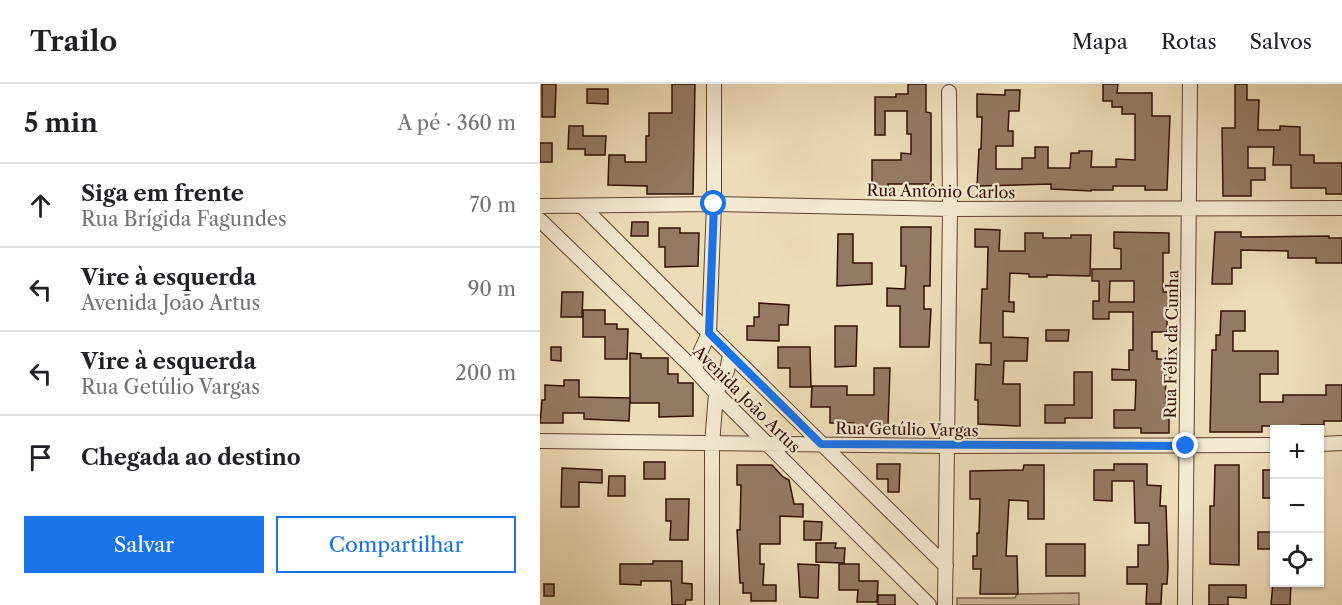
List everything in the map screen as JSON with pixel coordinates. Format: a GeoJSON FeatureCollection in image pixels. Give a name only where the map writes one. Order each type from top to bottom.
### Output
{"type":"FeatureCollection","features":[{"type":"Feature","properties":{"kind":"street"},"geometry":{"type":"LineString","coordinates":[[695,370],[709,333],[714,204],[714,84]]}},
{"type":"Feature","properties":{"kind":"street","name":"Rua Félix da Cunha"},"geometry":{"type":"LineString","coordinates":[[1185,605],[1190,84]]}},
{"type":"Feature","properties":{"kind":"street"},"geometry":{"type":"LineString","coordinates":[[945,605],[950,209],[949,92]]}},
{"type":"Feature","properties":{"kind":"street","name":"Rua Antônio Carlos"},"geometry":{"type":"LineString","coordinates":[[540,206],[714,204],[950,209],[1342,208]]}},
{"type":"Feature","properties":{"kind":"street","name":"Avenida João Artus"},"geometry":{"type":"LineString","coordinates":[[583,207],[946,566]]}},
{"type":"Feature","properties":{"kind":"street","name":"Avenida João Artus"},"geometry":{"type":"LineString","coordinates":[[540,220],[695,370],[928,605]]}},
{"type":"Feature","properties":{"kind":"street"},"geometry":{"type":"LineString","coordinates":[[712,605],[712,445],[716,393],[727,371],[730,354]]}},
{"type":"Feature","properties":{"kind":"street","name":"Rua Getúlio Vargas"},"geometry":{"type":"LineString","coordinates":[[540,441],[712,445],[1270,445]]}},
{"type":"Feature","properties":{"kind":"street"},"geometry":{"type":"LineString","coordinates":[[1324,444],[1342,444]]}},
{"type":"Feature","properties":{"kind":"shaded area"},"geometry":{"type":"Polygon","coordinates":[[[1079,593],[1079,605],[957,605],[957,598],[1015,598],[1017,594],[1079,593]]]}},
{"type":"Feature","properties":{"kind":"building"},"geometry":{"type":"Polygon","coordinates":[[[542,84],[556,84],[555,117],[542,117],[542,84]]]}},
{"type":"Feature","properties":{"kind":"building"},"geometry":{"type":"Polygon","coordinates":[[[672,84],[695,84],[693,194],[647,194],[647,186],[608,185],[609,155],[625,155],[625,162],[646,162],[649,113],[672,113],[672,84]]]}},
{"type":"Feature","properties":{"kind":"building"},"geometry":{"type":"Polygon","coordinates":[[[908,84],[926,84],[926,112],[931,113],[931,184],[888,184],[888,187],[872,187],[872,160],[901,160],[901,153],[911,154],[911,134],[907,134],[907,111],[885,111],[885,135],[875,135],[875,97],[896,97],[896,94],[908,94],[908,84]]]}},
{"type":"Feature","properties":{"kind":"building"},"geometry":{"type":"Polygon","coordinates":[[[1103,84],[1118,84],[1117,93],[1152,93],[1152,116],[1170,116],[1167,190],[1145,190],[1145,186],[1113,186],[1113,190],[1091,191],[1051,189],[1051,184],[977,186],[982,117],[977,117],[977,94],[1005,95],[1005,90],[1020,90],[1019,111],[1009,111],[1008,131],[1013,131],[1013,146],[996,146],[996,169],[1022,169],[1022,158],[1035,158],[1035,147],[1048,147],[1048,168],[1070,168],[1071,153],[1079,153],[1079,151],[1092,151],[1091,167],[1116,167],[1116,159],[1135,160],[1135,114],[1122,114],[1122,107],[1112,107],[1112,101],[1103,101],[1103,84]]]}},
{"type":"Feature","properties":{"kind":"building"},"geometry":{"type":"Polygon","coordinates":[[[1235,84],[1247,84],[1247,100],[1259,100],[1258,130],[1280,130],[1280,126],[1300,127],[1300,155],[1314,155],[1314,163],[1342,163],[1342,194],[1326,194],[1326,188],[1291,188],[1291,165],[1273,165],[1274,147],[1248,147],[1248,168],[1265,168],[1265,180],[1251,180],[1251,196],[1223,196],[1222,128],[1235,128],[1235,84]]]}},
{"type":"Feature","properties":{"kind":"building"},"geometry":{"type":"Polygon","coordinates":[[[587,89],[608,89],[608,104],[587,103],[587,89]]]}},
{"type":"Feature","properties":{"kind":"building"},"geometry":{"type":"Polygon","coordinates":[[[569,126],[583,126],[583,136],[606,136],[605,155],[585,155],[585,149],[568,149],[569,126]]]}},
{"type":"Feature","properties":{"kind":"building"},"geometry":{"type":"Polygon","coordinates":[[[540,143],[552,143],[552,162],[540,162],[540,143]]]}},
{"type":"Feature","properties":{"kind":"building"},"geometry":{"type":"Polygon","coordinates":[[[632,222],[648,222],[648,236],[631,236],[632,222]]]}},
{"type":"Feature","properties":{"kind":"building"},"geometry":{"type":"Polygon","coordinates":[[[901,227],[931,227],[930,286],[924,286],[924,309],[931,309],[929,347],[900,347],[900,306],[887,306],[887,288],[905,289],[906,266],[901,266],[901,227]]]}},
{"type":"Feature","properties":{"kind":"building"},"geometry":{"type":"Polygon","coordinates":[[[659,228],[680,228],[680,233],[699,233],[698,266],[665,267],[665,247],[659,247],[659,228]]]}},
{"type":"Feature","properties":{"kind":"building"},"geometry":{"type":"Polygon","coordinates":[[[975,229],[1000,230],[999,251],[1025,251],[1025,233],[1043,233],[1043,238],[1091,235],[1090,276],[1029,277],[1029,274],[1010,273],[1009,302],[1014,302],[1014,312],[1003,311],[1003,337],[1028,338],[1027,361],[1004,361],[1003,384],[1020,384],[1020,426],[978,424],[978,400],[975,400],[976,364],[991,365],[991,343],[980,343],[982,289],[987,289],[988,247],[975,247],[975,229]]]}},
{"type":"Feature","properties":{"kind":"building"},"geometry":{"type":"Polygon","coordinates":[[[1114,232],[1169,233],[1169,253],[1163,253],[1163,292],[1170,292],[1167,332],[1152,332],[1152,351],[1157,351],[1157,359],[1165,359],[1166,413],[1169,413],[1169,433],[1141,433],[1141,428],[1114,428],[1114,410],[1135,410],[1136,380],[1112,380],[1112,369],[1129,370],[1129,350],[1133,350],[1133,312],[1109,312],[1109,319],[1093,319],[1093,301],[1099,301],[1099,281],[1092,281],[1092,269],[1121,269],[1121,249],[1114,248],[1114,232]],[[1110,281],[1109,302],[1134,302],[1134,281],[1110,281]]]}},
{"type":"Feature","properties":{"kind":"building"},"geometry":{"type":"Polygon","coordinates":[[[1215,232],[1241,232],[1241,237],[1329,236],[1329,238],[1342,238],[1342,263],[1316,263],[1316,258],[1288,258],[1288,251],[1241,250],[1241,268],[1232,268],[1232,284],[1212,284],[1215,232]]]}},
{"type":"Feature","properties":{"kind":"building"},"geometry":{"type":"Polygon","coordinates":[[[838,234],[853,234],[853,263],[872,263],[872,284],[837,286],[838,234]]]}},
{"type":"Feature","properties":{"kind":"building"},"geometry":{"type":"Polygon","coordinates":[[[562,292],[583,292],[582,317],[561,317],[562,292]]]}},
{"type":"Feature","properties":{"kind":"building"},"geometry":{"type":"Polygon","coordinates":[[[759,303],[789,305],[788,325],[779,325],[779,341],[747,340],[747,326],[754,326],[754,317],[759,317],[759,303]]]}},
{"type":"Feature","properties":{"kind":"building"},"geometry":{"type":"Polygon","coordinates":[[[583,310],[605,310],[605,324],[617,324],[617,329],[628,329],[627,359],[605,359],[605,337],[583,337],[583,310]]]}},
{"type":"Feature","properties":{"kind":"building"},"geometry":{"type":"Polygon","coordinates":[[[1221,311],[1245,311],[1245,331],[1233,331],[1233,351],[1278,351],[1278,374],[1260,374],[1260,402],[1283,402],[1283,395],[1326,395],[1326,385],[1342,385],[1342,421],[1324,421],[1324,425],[1262,426],[1262,432],[1210,432],[1212,350],[1216,350],[1216,335],[1220,335],[1221,311]]]}},
{"type":"Feature","properties":{"kind":"building"},"geometry":{"type":"Polygon","coordinates":[[[835,326],[857,326],[856,366],[835,367],[835,326]]]}},
{"type":"Feature","properties":{"kind":"building"},"geometry":{"type":"Polygon","coordinates":[[[1046,330],[1069,330],[1068,341],[1046,341],[1046,330]]]}},
{"type":"Feature","properties":{"kind":"building"},"geometry":{"type":"Polygon","coordinates":[[[551,347],[561,347],[561,361],[551,360],[551,347]]]}},
{"type":"Feature","properties":{"kind":"building"},"geometry":{"type":"Polygon","coordinates":[[[778,347],[810,347],[811,387],[790,387],[790,368],[778,368],[778,347]]]}},
{"type":"Feature","properties":{"kind":"building"},"geometry":{"type":"Polygon","coordinates":[[[630,353],[641,354],[641,358],[668,358],[668,374],[678,374],[678,383],[693,383],[693,416],[659,417],[659,403],[630,403],[630,353]]]}},
{"type":"Feature","properties":{"kind":"building"},"geometry":{"type":"Polygon","coordinates":[[[874,368],[890,368],[888,426],[830,423],[830,407],[811,407],[812,386],[847,386],[847,395],[874,395],[874,368]]]}},
{"type":"Feature","properties":{"kind":"building"},"geometry":{"type":"Polygon","coordinates":[[[1074,372],[1092,372],[1092,418],[1065,418],[1065,423],[1045,423],[1045,405],[1074,405],[1074,372]]]}},
{"type":"Feature","properties":{"kind":"building"},"geometry":{"type":"Polygon","coordinates":[[[564,380],[579,380],[579,397],[630,398],[629,421],[584,419],[584,413],[563,413],[563,423],[540,423],[542,400],[545,400],[545,385],[564,386],[564,380]]]}},
{"type":"Feature","properties":{"kind":"building"},"geometry":{"type":"Polygon","coordinates":[[[644,462],[665,462],[665,479],[644,479],[644,462]]]}},
{"type":"Feature","properties":{"kind":"building"},"geometry":{"type":"Polygon","coordinates":[[[877,464],[900,464],[899,492],[888,492],[888,479],[877,479],[877,464]]]}},
{"type":"Feature","properties":{"kind":"building"},"geometry":{"type":"Polygon","coordinates":[[[1114,464],[1147,464],[1147,485],[1161,486],[1160,506],[1166,506],[1168,567],[1167,584],[1162,584],[1161,604],[1146,604],[1147,584],[1127,584],[1127,567],[1138,567],[1138,545],[1149,545],[1149,523],[1135,523],[1134,481],[1112,481],[1112,501],[1094,500],[1094,470],[1114,470],[1114,464]]]}},
{"type":"Feature","properties":{"kind":"building"},"geometry":{"type":"Polygon","coordinates":[[[737,465],[772,465],[789,480],[794,504],[803,504],[803,517],[780,516],[780,544],[760,544],[760,564],[764,564],[763,585],[776,585],[776,601],[751,601],[751,593],[743,593],[743,583],[740,583],[737,530],[740,530],[741,485],[737,485],[737,465]]]}},
{"type":"Feature","properties":{"kind":"building"},"geometry":{"type":"Polygon","coordinates":[[[1024,465],[1044,465],[1044,519],[1028,519],[1028,501],[1009,500],[1006,556],[1017,556],[1018,594],[980,594],[981,569],[973,569],[973,556],[977,556],[980,499],[970,499],[970,471],[1023,470],[1024,465]]]}},
{"type":"Feature","properties":{"kind":"building"},"geometry":{"type":"Polygon","coordinates":[[[1215,465],[1239,465],[1239,565],[1210,564],[1210,506],[1214,506],[1215,465]]]}},
{"type":"Feature","properties":{"kind":"building"},"geometry":{"type":"Polygon","coordinates":[[[562,468],[602,470],[602,483],[579,482],[579,507],[561,507],[562,468]]]}},
{"type":"Feature","properties":{"kind":"building"},"geometry":{"type":"Polygon","coordinates":[[[1263,470],[1270,470],[1270,498],[1263,498],[1263,470]]]}},
{"type":"Feature","properties":{"kind":"building"},"geometry":{"type":"Polygon","coordinates":[[[609,476],[625,476],[625,496],[608,496],[609,476]]]}},
{"type":"Feature","properties":{"kind":"building"},"geometry":{"type":"Polygon","coordinates":[[[666,499],[689,499],[688,540],[670,540],[671,521],[666,521],[666,499]]]}},
{"type":"Feature","properties":{"kind":"building"},"geometry":{"type":"Polygon","coordinates":[[[804,521],[822,522],[821,540],[804,540],[804,521]]]}},
{"type":"Feature","properties":{"kind":"building"},"geometry":{"type":"Polygon","coordinates":[[[1258,532],[1270,532],[1270,549],[1258,549],[1258,532]]]}},
{"type":"Feature","properties":{"kind":"building"},"geometry":{"type":"Polygon","coordinates":[[[816,543],[836,543],[835,548],[845,548],[844,563],[816,562],[816,543]]]}},
{"type":"Feature","properties":{"kind":"building"},"geometry":{"type":"Polygon","coordinates":[[[1046,544],[1085,544],[1085,576],[1046,576],[1046,544]]]}},
{"type":"Feature","properties":{"kind":"building"},"geometry":{"type":"Polygon","coordinates":[[[653,561],[682,561],[682,583],[692,584],[692,600],[686,600],[685,605],[672,605],[671,581],[641,581],[641,585],[620,584],[620,564],[653,564],[653,561]]]}},
{"type":"Feature","properties":{"kind":"building"},"geometry":{"type":"Polygon","coordinates":[[[798,564],[819,565],[818,598],[800,597],[798,564]]]}},
{"type":"Feature","properties":{"kind":"building"},"geometry":{"type":"Polygon","coordinates":[[[839,564],[859,564],[859,581],[878,581],[877,602],[857,602],[858,590],[839,590],[839,564]]]}},
{"type":"Feature","properties":{"kind":"building"},"geometry":{"type":"Polygon","coordinates":[[[544,584],[554,584],[554,596],[544,596],[544,584]]]}},
{"type":"Feature","properties":{"kind":"building"},"geometry":{"type":"Polygon","coordinates":[[[1209,585],[1246,585],[1246,598],[1228,597],[1228,605],[1209,605],[1209,585]]]}},
{"type":"Feature","properties":{"kind":"building"},"geometry":{"type":"Polygon","coordinates":[[[1273,587],[1291,587],[1290,605],[1271,605],[1273,587]]]}},
{"type":"Feature","properties":{"kind":"building"},"geometry":{"type":"Polygon","coordinates":[[[878,595],[895,595],[895,605],[878,605],[878,595]]]}},
{"type":"Feature","properties":{"kind":"route"},"geometry":{"type":"LineString","coordinates":[[714,204],[709,333],[821,444],[1186,446]]}}]}
